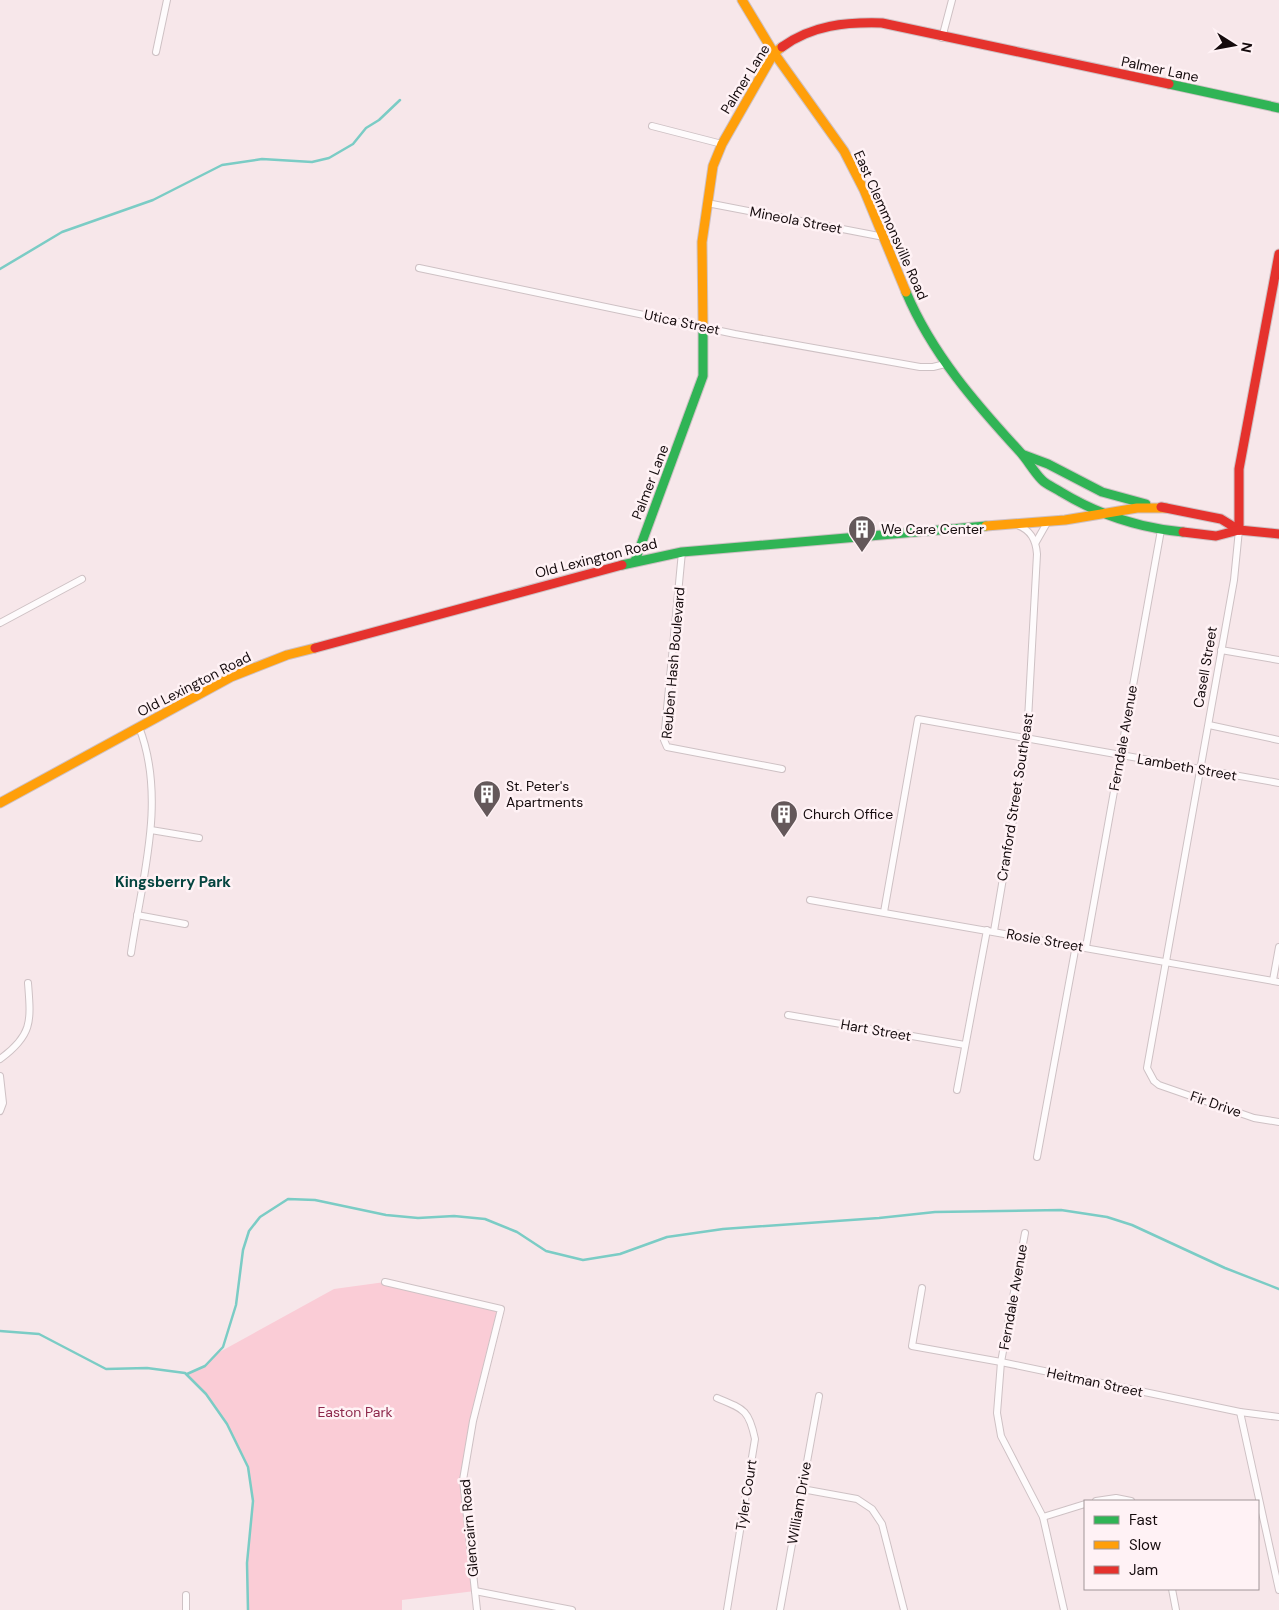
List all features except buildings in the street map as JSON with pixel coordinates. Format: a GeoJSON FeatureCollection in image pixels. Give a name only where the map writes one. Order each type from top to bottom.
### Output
{"type":"FeatureCollection","features":[{"type":"Feature","properties":{"kind":"street"},"geometry":{"type":"LineString","coordinates":[[156,52],[167,0]]}},
{"type":"Feature","properties":{"kind":"street","name":"East Clemmonsville Road"},"geometry":{"type":"LineString","coordinates":[[742,0],[774,53],[844,151],[884,237],[914,311],[945,364],[982,412],[1023,455],[1042,480],[1081,504],[1105,514]]}},
{"type":"Feature","properties":{"kind":"street"},"geometry":{"type":"LineString","coordinates":[[942,38],[952,0]]}},
{"type":"Feature","properties":{"kind":"street","name":"Palmer Lane"},"geometry":{"type":"LineString","coordinates":[[635,561],[703,376],[702,242],[713,166],[722,144],[774,53],[790,41],[813,30],[847,22],[882,23],[942,38],[1279,108]]}},
{"type":"Feature","properties":{"kind":"street"},"geometry":{"type":"LineString","coordinates":[[652,126],[722,144]]}},
{"type":"Feature","properties":{"kind":"street","name":"Mineola Street"},"geometry":{"type":"LineString","coordinates":[[707,203],[884,237]]}},
{"type":"Feature","properties":{"kind":"street","name":"Casell Street"},"geometry":{"type":"LineString","coordinates":[[1154,1082],[1147,1068],[1234,580],[1239,530],[1239,469],[1279,254]]}},
{"type":"Feature","properties":{"kind":"street","name":"Utica Street"},"geometry":{"type":"LineString","coordinates":[[419,268],[702,327],[920,367],[934,367],[945,364]]}},
{"type":"Feature","properties":{"kind":"street","name":"East Clemmonsville Road"},"geometry":{"type":"LineString","coordinates":[[1023,455],[1048,464],[1102,492],[1166,508]]}},
{"type":"Feature","properties":{"kind":"street"},"geometry":{"type":"LineString","coordinates":[[1105,514],[1137,508],[1166,508]]}},
{"type":"Feature","properties":{"kind":"street","name":"Old Lexington Road"},"geometry":{"type":"LineString","coordinates":[[1166,508],[1221,519],[1239,530]]}},
{"type":"Feature","properties":{"kind":"street","name":"Old Lexington Road"},"geometry":{"type":"LineString","coordinates":[[0,803],[231,677],[286,655],[635,561],[682,552],[1048,521],[1105,514],[1161,530],[1216,536],[1239,530],[1279,534]]}},
{"type":"Feature","properties":{"kind":"street"},"geometry":{"type":"LineString","coordinates":[[1013,524],[1023,527],[1036,542],[1048,521]]}},
{"type":"Feature","properties":{"kind":"street","name":"Ferndale Avenue"},"geometry":{"type":"LineString","coordinates":[[1086,947],[1161,530]]}},
{"type":"Feature","properties":{"kind":"street","name":"Cranford Street Southeast"},"geometry":{"type":"LineString","coordinates":[[957,1090],[1027,738],[1038,554],[1036,542]]}},
{"type":"Feature","properties":{"kind":"street","name":"Reuben Hash Boulevard"},"geometry":{"type":"LineString","coordinates":[[682,552],[664,740],[667,747],[782,769]]}},
{"type":"Feature","properties":{"kind":"street"},"geometry":{"type":"LineString","coordinates":[[0,623],[82,578]]}},
{"type":"Feature","properties":{"kind":"street"},"geometry":{"type":"LineString","coordinates":[[1221,650],[1279,660]]}},
{"type":"Feature","properties":{"kind":"street","name":"Lambeth Street"},"geometry":{"type":"LineString","coordinates":[[884,912],[918,719],[1279,783]]}},
{"type":"Feature","properties":{"kind":"street"},"geometry":{"type":"LineString","coordinates":[[1209,725],[1279,740]]}},
{"type":"Feature","properties":{"kind":"street"},"geometry":{"type":"LineString","coordinates":[[131,952],[151,830],[151,773],[147,748],[139,726]]}},
{"type":"Feature","properties":{"kind":"street"},"geometry":{"type":"LineString","coordinates":[[151,830],[199,838]]}},
{"type":"Feature","properties":{"kind":"street","name":"Rosie Street"},"geometry":{"type":"LineString","coordinates":[[810,900],[1165,960],[1276,981]]}},
{"type":"Feature","properties":{"kind":"street"},"geometry":{"type":"LineString","coordinates":[[137,914],[185,924]]}},
{"type":"Feature","properties":{"kind":"street"},"geometry":{"type":"LineString","coordinates":[[1037,1157],[1076,945]]}},
{"type":"Feature","properties":{"kind":"street"},"geometry":{"type":"LineString","coordinates":[[1276,981],[1279,947]]}},
{"type":"Feature","properties":{"kind":"street"},"geometry":{"type":"LineString","coordinates":[[0,1059],[23,1037],[30,1022],[28,983]]}},
{"type":"Feature","properties":{"kind":"street","name":"Hart Street"},"geometry":{"type":"LineString","coordinates":[[788,1014],[965,1044]]}},
{"type":"Feature","properties":{"kind":"street"},"geometry":{"type":"LineString","coordinates":[[0,1076],[3,1103],[0,1111]]}},
{"type":"Feature","properties":{"kind":"street","name":"Fir Drive"},"geometry":{"type":"LineString","coordinates":[[1154,1082],[1254,1118],[1279,1122]]}},
{"type":"Feature","properties":{"kind":"street","name":"Ferndale Avenue"},"geometry":{"type":"LineString","coordinates":[[1025,1233],[1001,1362],[997,1413],[1001,1436],[1043,1517],[1064,1610]]}},
{"type":"Feature","properties":{"kind":"street","name":"Glencairn Road"},"geometry":{"type":"LineString","coordinates":[[385,1282],[501,1309],[473,1422],[463,1480],[477,1610]]}},
{"type":"Feature","properties":{"kind":"street","name":"Heitman Street"},"geometry":{"type":"LineString","coordinates":[[922,1288],[912,1346],[1001,1362],[1240,1412],[1279,1417]]}},
{"type":"Feature","properties":{"kind":"street","name":"William Drive"},"geometry":{"type":"LineString","coordinates":[[780,1610],[819,1396]]}},
{"type":"Feature","properties":{"kind":"street","name":"Tyler Court"},"geometry":{"type":"LineString","coordinates":[[718,1398],[736,1406],[751,1418],[755,1439],[727,1610]]}},
{"type":"Feature","properties":{"kind":"street"},"geometry":{"type":"LineString","coordinates":[[1240,1412],[1279,1590]]}},
{"type":"Feature","properties":{"kind":"street"},"geometry":{"type":"LineString","coordinates":[[802,1489],[857,1499],[872,1509],[882,1524],[904,1610]]}},
{"type":"Feature","properties":{"kind":"street"},"geometry":{"type":"LineString","coordinates":[[1103,1500],[1116,1498],[1126,1500]]}},
{"type":"Feature","properties":{"kind":"street"},"geometry":{"type":"LineString","coordinates":[[1043,1517],[1084,1504]]}},
{"type":"Feature","properties":{"kind":"street"},"geometry":{"type":"LineString","coordinates":[[1172,1590],[1176,1610]]}},
{"type":"Feature","properties":{"kind":"street"},"geometry":{"type":"LineString","coordinates":[[475,1591],[572,1610]]}},
{"type":"Feature","properties":{"kind":"street"},"geometry":{"type":"LineString","coordinates":[[186,1595],[186,1610]]}},
{"type":"Feature","properties":{"kind":"green space","name":"Easton Park"},"geometry":{"type":"Polygon","coordinates":[[[385,1282],[501,1309],[463,1480],[475,1591],[402,1600],[402,1610],[248,1610],[247,1563],[253,1501],[248,1467],[227,1424],[206,1394],[187,1374],[205,1366],[216,1354],[334,1289],[385,1282]]]}},
{"type":"Feature","properties":{"kind":"waterway"},"geometry":{"type":"LineString","coordinates":[[0,269],[62,232],[153,200],[222,165],[262,159],[312,162],[329,158],[353,144],[366,128],[379,120],[400,100]]}},
{"type":"Feature","properties":{"kind":"waterway"},"geometry":{"type":"LineString","coordinates":[[187,1374],[205,1366],[223,1347],[236,1305],[243,1250],[249,1231],[260,1217],[288,1199],[315,1200],[386,1215],[418,1218],[454,1216],[485,1219],[517,1232],[546,1251],[583,1260],[620,1254],[667,1237],[723,1229],[879,1218],[935,1212],[1061,1210],[1107,1217],[1132,1225],[1225,1268],[1279,1289]]}},
{"type":"Feature","properties":{"kind":"waterway"},"geometry":{"type":"LineString","coordinates":[[0,1331],[39,1334],[106,1369],[147,1368],[185,1373],[206,1394],[227,1424],[248,1467],[253,1501],[247,1563],[248,1610]]}},
{"type":"Feature","properties":{"kind":"traffic: fast"},"geometry":{"type":"LineString","coordinates":[[1169,84],[1279,108]]}},
{"type":"Feature","properties":{"kind":"traffic: fast"},"geometry":{"type":"LineString","coordinates":[[906,292],[929,336],[956,377],[1044,482],[1075,500],[1105,514],[1136,524],[1183,532]]}},
{"type":"Feature","properties":{"kind":"traffic: fast"},"geometry":{"type":"LineString","coordinates":[[635,561],[703,376],[703,326]]}},
{"type":"Feature","properties":{"kind":"traffic: fast"},"geometry":{"type":"LineString","coordinates":[[1024,455],[1048,464],[1102,492],[1146,504]]}},
{"type":"Feature","properties":{"kind":"traffic: fast"},"geometry":{"type":"LineString","coordinates":[[622,565],[682,552],[986,526]]}},
{"type":"Feature","properties":{"kind":"traffic: slow"},"geometry":{"type":"LineString","coordinates":[[742,0],[774,53],[844,151],[864,190],[906,292]]}},
{"type":"Feature","properties":{"kind":"traffic: slow"},"geometry":{"type":"LineString","coordinates":[[703,326],[702,242],[713,166],[722,144],[774,53],[782,47]]}},
{"type":"Feature","properties":{"kind":"traffic: slow"},"geometry":{"type":"LineString","coordinates":[[986,526],[1065,520],[1137,508],[1166,508]]}},
{"type":"Feature","properties":{"kind":"traffic: slow"},"geometry":{"type":"LineString","coordinates":[[0,803],[231,677],[287,655],[315,648]]}},
{"type":"Feature","properties":{"kind":"traffic: jam"},"geometry":{"type":"LineString","coordinates":[[782,47],[817,29],[842,24],[882,23],[1169,84]]}},
{"type":"Feature","properties":{"kind":"traffic: jam"},"geometry":{"type":"LineString","coordinates":[[1239,530],[1239,469],[1279,254]]}},
{"type":"Feature","properties":{"kind":"traffic: jam"},"geometry":{"type":"LineString","coordinates":[[1161,507],[1221,519],[1239,530]]}},
{"type":"Feature","properties":{"kind":"traffic: jam"},"geometry":{"type":"LineString","coordinates":[[1183,532],[1216,536],[1239,530],[1279,534]]}},
{"type":"Feature","properties":{"kind":"traffic: jam"},"geometry":{"type":"LineString","coordinates":[[315,648],[622,565]]}},
{"type":"Feature","properties":{"kind":"place","name":"We Care Center"},"geometry":{"type":"Point","coordinates":[862,553]}},
{"type":"Feature","properties":{"kind":"place","name":"St. Peter's Apartments"},"geometry":{"type":"Point","coordinates":[487,818]}},
{"type":"Feature","properties":{"kind":"place","name":"Church Office"},"geometry":{"type":"Point","coordinates":[784,838]}},
{"type":"Feature","properties":{"kind":"district","name":"Kingsberry Park"},"geometry":{"type":"Point","coordinates":[173,882]}}]}
